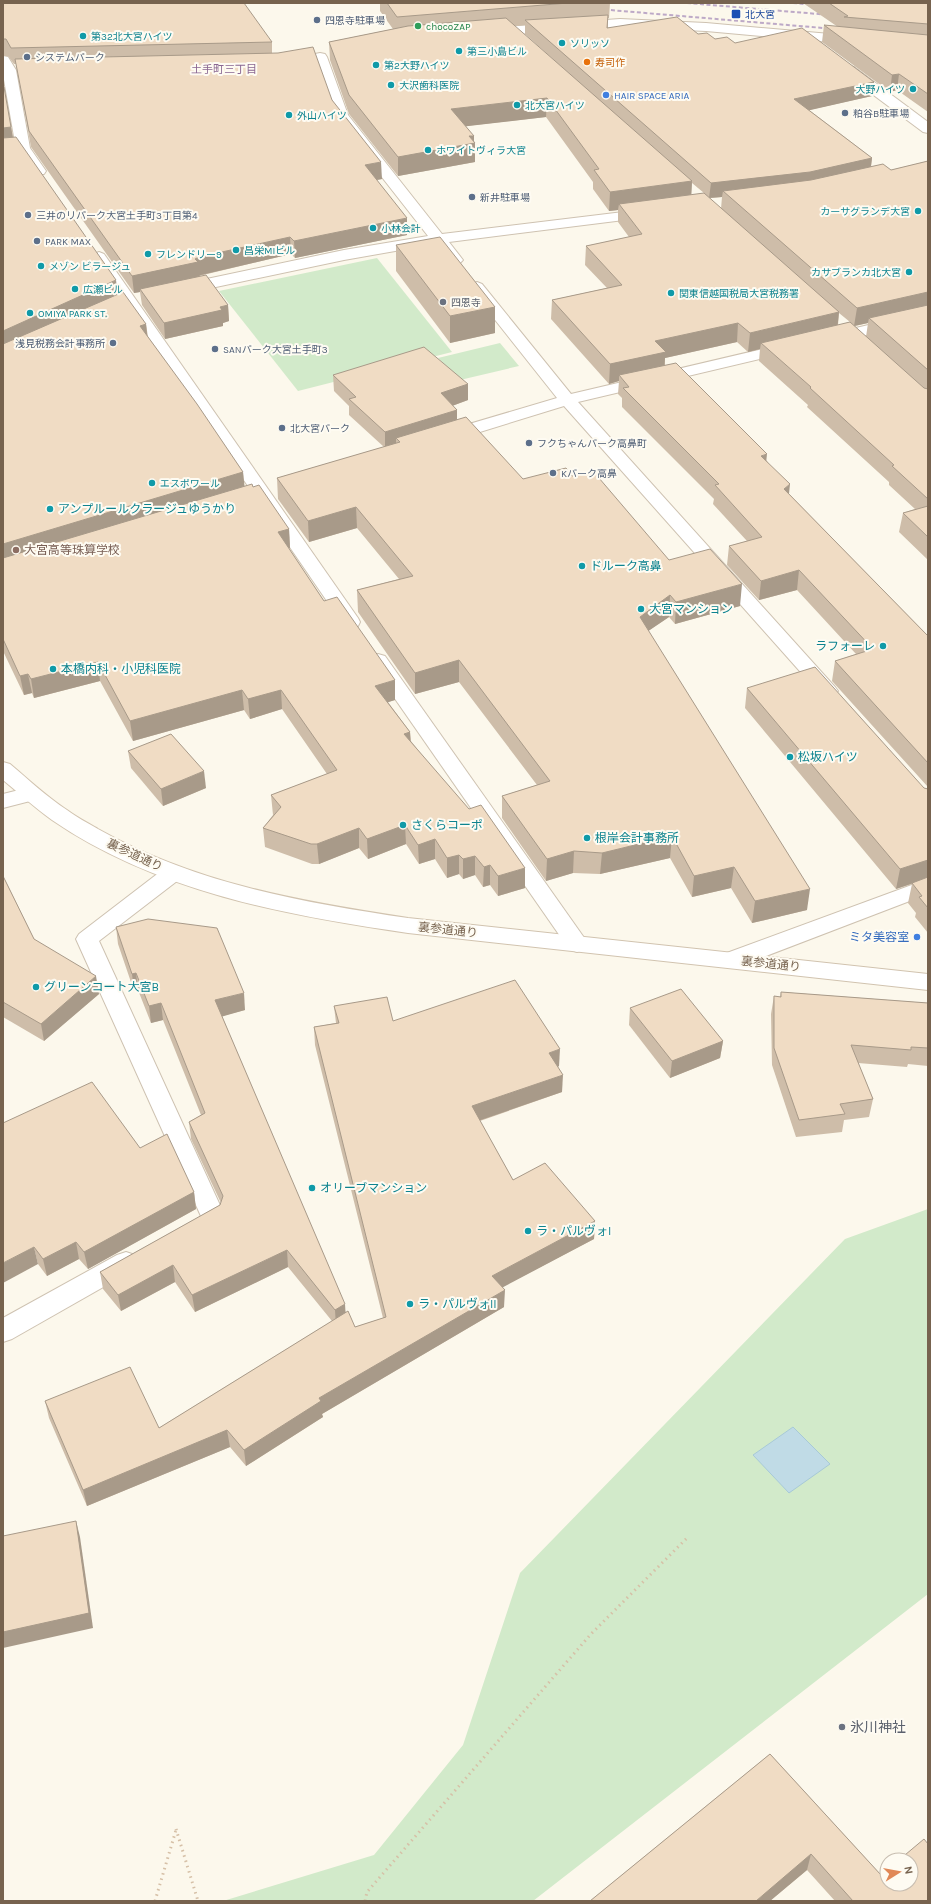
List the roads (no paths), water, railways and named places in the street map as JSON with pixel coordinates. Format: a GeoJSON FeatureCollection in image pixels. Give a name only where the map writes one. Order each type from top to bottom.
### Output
{"type":"FeatureCollection","features":[{"type":"Feature","properties":{"kind":"street"},"geometry":{"type":"LineString","coordinates":[[478,33],[620,23],[706,27],[866,41]]}},
{"type":"Feature","properties":{"kind":"street"},"geometry":{"type":"LineString","coordinates":[[509,30],[527,46]]}},
{"type":"Feature","properties":{"kind":"street"},"geometry":{"type":"LineString","coordinates":[[803,36],[822,50]]}},
{"type":"Feature","properties":{"kind":"street"},"geometry":{"type":"LineString","coordinates":[[320,57],[341,116],[567,400],[838,702]]}},
{"type":"Feature","properties":{"kind":"street"},"geometry":{"type":"LineString","coordinates":[[841,64],[928,129]]}},
{"type":"Feature","properties":{"kind":"street"},"geometry":{"type":"LineString","coordinates":[[25,70],[6,65],[8,98],[16,149],[45,179]]}},
{"type":"Feature","properties":{"kind":"street"},"geometry":{"type":"LineString","coordinates":[[168,293],[344,255],[438,239],[666,211]]}},
{"type":"Feature","properties":{"kind":"street"},"geometry":{"type":"LineString","coordinates":[[89,243],[261,493],[577,944]]}},
{"type":"Feature","properties":{"kind":"street"},"geometry":{"type":"LineString","coordinates":[[430,442],[567,400],[928,316]]}},
{"type":"Feature","properties":{"kind":"street","name":"裏参道通り"},"geometry":{"type":"LineString","coordinates":[[3,769],[31,794],[81,828],[123,852],[173,873],[225,890],[280,904],[386,924],[928,982]]}},
{"type":"Feature","properties":{"kind":"street"},"geometry":{"type":"LineString","coordinates":[[3,801],[31,794]]}},
{"type":"Feature","properties":{"kind":"street"},"geometry":{"type":"LineString","coordinates":[[173,873],[87,939],[202,1220]]}},
{"type":"Feature","properties":{"kind":"street"},"geometry":{"type":"LineString","coordinates":[[732,960],[928,886]]}},
{"type":"Feature","properties":{"kind":"street"},"geometry":{"type":"LineString","coordinates":[[3,1331],[142,1253]]}},
{"type":"Feature","properties":{"kind":"water"},"geometry":{"type":"Polygon","coordinates":[[[793,1427],[830,1464],[789,1493],[753,1455],[793,1427]]]}},
{"type":"Feature","properties":{"kind":"railway"},"geometry":{"type":"LineString","coordinates":[[687,3],[830,15]]}},
{"type":"Feature","properties":{"kind":"railway"},"geometry":{"type":"LineString","coordinates":[[793,3],[816,5]]}},
{"type":"Feature","properties":{"kind":"railway"},"geometry":{"type":"LineString","coordinates":[[598,9],[835,29]]}},
{"type":"Feature","properties":{"kind":"place","name":"北大宮"},"geometry":{"type":"Point","coordinates":[736,14]}},
{"type":"Feature","properties":{"kind":"place","name":"四恩寺駐車場"},"geometry":{"type":"Point","coordinates":[317,20]}},
{"type":"Feature","properties":{"kind":"place","name":"chocoZAP"},"geometry":{"type":"Point","coordinates":[418,26]}},
{"type":"Feature","properties":{"kind":"place","name":"第32北大宮ハイツ"},"geometry":{"type":"Point","coordinates":[83,36]}},
{"type":"Feature","properties":{"kind":"place","name":"ソリッソ"},"geometry":{"type":"Point","coordinates":[562,43]}},
{"type":"Feature","properties":{"kind":"place","name":"第三小島ビル"},"geometry":{"type":"Point","coordinates":[459,51]}},
{"type":"Feature","properties":{"kind":"place","name":"システムパーク"},"geometry":{"type":"Point","coordinates":[27,57]}},
{"type":"Feature","properties":{"kind":"place","name":"寿司作"},"geometry":{"type":"Point","coordinates":[587,62]}},
{"type":"Feature","properties":{"kind":"place","name":"第2大野ハイツ"},"geometry":{"type":"Point","coordinates":[376,65]}},
{"type":"Feature","properties":{"kind":"place","name":"大沢歯科医院"},"geometry":{"type":"Point","coordinates":[391,85]}},
{"type":"Feature","properties":{"kind":"place","name":"大野ハイツ"},"geometry":{"type":"Point","coordinates":[913,89]}},
{"type":"Feature","properties":{"kind":"place","name":"HAIR SPACE ARIA"},"geometry":{"type":"Point","coordinates":[606,95]}},
{"type":"Feature","properties":{"kind":"place","name":"北大宮ハイツ"},"geometry":{"type":"Point","coordinates":[517,105]}},
{"type":"Feature","properties":{"kind":"place","name":"粕谷B駐車場"},"geometry":{"type":"Point","coordinates":[845,113]}},
{"type":"Feature","properties":{"kind":"place","name":"外山ハイツ"},"geometry":{"type":"Point","coordinates":[289,115]}},
{"type":"Feature","properties":{"kind":"place","name":"ホワイトヴィラ大宮"},"geometry":{"type":"Point","coordinates":[428,150]}},
{"type":"Feature","properties":{"kind":"place","name":"新井駐車場"},"geometry":{"type":"Point","coordinates":[472,197]}},
{"type":"Feature","properties":{"kind":"place","name":"カーサグランデ大宮"},"geometry":{"type":"Point","coordinates":[918,211]}},
{"type":"Feature","properties":{"kind":"place","name":"三井のリパーク大宮土手町3丁目第4"},"geometry":{"type":"Point","coordinates":[28,215]}},
{"type":"Feature","properties":{"kind":"place","name":"小林会計"},"geometry":{"type":"Point","coordinates":[373,228]}},
{"type":"Feature","properties":{"kind":"place","name":"PARK MAX"},"geometry":{"type":"Point","coordinates":[37,241]}},
{"type":"Feature","properties":{"kind":"place","name":"昌栄MIビル"},"geometry":{"type":"Point","coordinates":[236,250]}},
{"type":"Feature","properties":{"kind":"place","name":"フレンドリー9"},"geometry":{"type":"Point","coordinates":[148,254]}},
{"type":"Feature","properties":{"kind":"place","name":"メゾン ビラージュ"},"geometry":{"type":"Point","coordinates":[41,266]}},
{"type":"Feature","properties":{"kind":"place","name":"カサブランカ北大宮"},"geometry":{"type":"Point","coordinates":[909,272]}},
{"type":"Feature","properties":{"kind":"place","name":"広瀬ビル"},"geometry":{"type":"Point","coordinates":[75,289]}},
{"type":"Feature","properties":{"kind":"place","name":"関東信越国税局大宮税務署"},"geometry":{"type":"Point","coordinates":[671,293]}},
{"type":"Feature","properties":{"kind":"place","name":"四恩寺"},"geometry":{"type":"Point","coordinates":[443,302]}},
{"type":"Feature","properties":{"kind":"place","name":"OMIYA PARK ST."},"geometry":{"type":"Point","coordinates":[30,313]}},
{"type":"Feature","properties":{"kind":"place","name":"浅見税務会計事務所"},"geometry":{"type":"Point","coordinates":[113,343]}},
{"type":"Feature","properties":{"kind":"place","name":"SANパーク大宮土手町3"},"geometry":{"type":"Point","coordinates":[215,349]}},
{"type":"Feature","properties":{"kind":"place","name":"北大宮パーク"},"geometry":{"type":"Point","coordinates":[282,428]}},
{"type":"Feature","properties":{"kind":"place","name":"フクちゃんパーク高鼻町"},"geometry":{"type":"Point","coordinates":[529,443]}},
{"type":"Feature","properties":{"kind":"place","name":"Kパーク高鼻"},"geometry":{"type":"Point","coordinates":[553,473]}},
{"type":"Feature","properties":{"kind":"place","name":"エスポワール"},"geometry":{"type":"Point","coordinates":[152,483]}},
{"type":"Feature","properties":{"kind":"place","name":"アンプルールクラージュゆうかり"},"geometry":{"type":"Point","coordinates":[50,509]}},
{"type":"Feature","properties":{"kind":"place","name":"大宮高等珠算学校"},"geometry":{"type":"Point","coordinates":[16,550]}},
{"type":"Feature","properties":{"kind":"place","name":"ドルーク高鼻"},"geometry":{"type":"Point","coordinates":[582,566]}},
{"type":"Feature","properties":{"kind":"place","name":"大宮マンション"},"geometry":{"type":"Point","coordinates":[641,609]}},
{"type":"Feature","properties":{"kind":"place","name":"ラフォーレ"},"geometry":{"type":"Point","coordinates":[883,646]}},
{"type":"Feature","properties":{"kind":"place","name":"本橋内科・小児科医院"},"geometry":{"type":"Point","coordinates":[53,669]}},
{"type":"Feature","properties":{"kind":"place","name":"松坂ハイツ"},"geometry":{"type":"Point","coordinates":[790,757]}},
{"type":"Feature","properties":{"kind":"place","name":"さくらコーポ"},"geometry":{"type":"Point","coordinates":[403,825]}},
{"type":"Feature","properties":{"kind":"place","name":"根岸会計事務所"},"geometry":{"type":"Point","coordinates":[587,838]}},
{"type":"Feature","properties":{"kind":"place","name":"ミタ美容室"},"geometry":{"type":"Point","coordinates":[917,937]}},
{"type":"Feature","properties":{"kind":"place","name":"グリーンコート大宮B"},"geometry":{"type":"Point","coordinates":[36,987]}},
{"type":"Feature","properties":{"kind":"place","name":"オリーブマンション"},"geometry":{"type":"Point","coordinates":[312,1188]}},
{"type":"Feature","properties":{"kind":"place","name":"ラ・パルヴォI"},"geometry":{"type":"Point","coordinates":[528,1231]}},
{"type":"Feature","properties":{"kind":"place","name":"ラ・パルヴォII"},"geometry":{"type":"Point","coordinates":[410,1304]}},
{"type":"Feature","properties":{"kind":"place","name":"氷川神社"},"geometry":{"type":"Point","coordinates":[842,1727]}},
{"type":"Feature","properties":{"kind":"district","name":"土手町三丁目"},"geometry":{"type":"Point","coordinates":[224,69]}}]}
